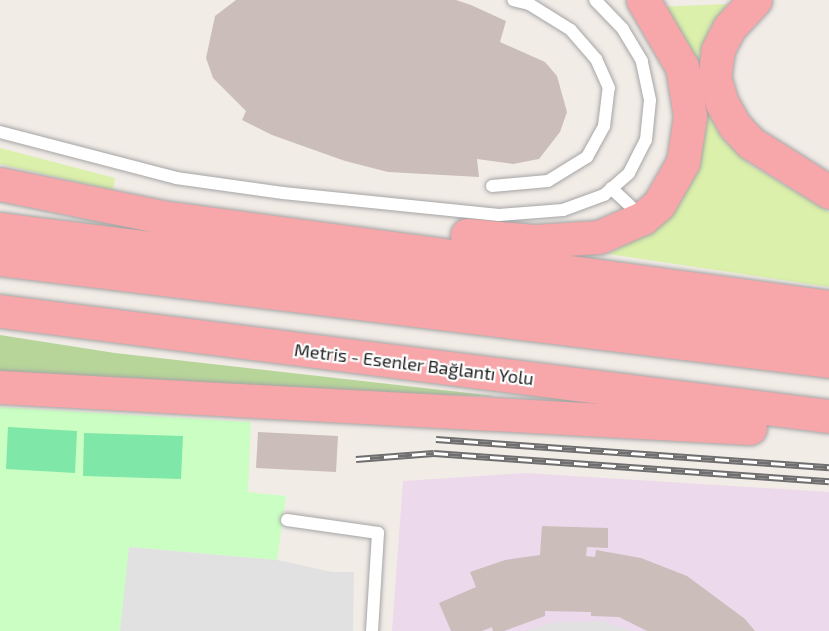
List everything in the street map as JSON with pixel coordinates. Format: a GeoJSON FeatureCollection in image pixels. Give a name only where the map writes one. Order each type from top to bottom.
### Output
{"type":"FeatureCollection","features":[{"type":"Feature","properties":{"kind":"highway"},"geometry":{"type":"LineString","coordinates":[[162,217],[233,212],[279,214],[534,241],[599,237],[643,218],[659,204],[683,162],[690,116],[682,68],[643,0]]}},
{"type":"Feature","properties":{"kind":"highway"},"geometry":{"type":"LineString","coordinates":[[756,0],[729,28],[718,50],[714,77],[722,103],[735,125],[751,143],[829,192]]}},
{"type":"Feature","properties":{"kind":"highway"},"geometry":{"type":"LineString","coordinates":[[0,184],[162,217],[829,307]]}},
{"type":"Feature","properties":{"kind":"highway"},"geometry":{"type":"LineString","coordinates":[[0,229],[829,333]]}},
{"type":"Feature","properties":{"kind":"highway"},"geometry":{"type":"LineString","coordinates":[[0,259],[829,361]]}},
{"type":"Feature","properties":{"kind":"highway","name":"Metris - Esenler Bağlantı Yolu"},"geometry":{"type":"LineString","coordinates":[[0,311],[829,416]]}},
{"type":"Feature","properties":{"kind":"highway"},"geometry":{"type":"LineString","coordinates":[[0,387],[720,425],[829,435]]}},
{"type":"Feature","properties":{"kind":"lane"},"geometry":{"type":"LineString","coordinates":[[492,186],[548,181],[587,157],[604,126],[609,88],[596,59],[571,30],[529,4],[513,0]]}},
{"type":"Feature","properties":{"kind":"lane"},"geometry":{"type":"LineString","coordinates":[[0,132],[176,178],[422,209],[499,215],[563,210],[604,195],[628,173],[646,140],[650,100],[642,61],[623,29],[595,0]]}},
{"type":"Feature","properties":{"kind":"lane"},"geometry":{"type":"LineString","coordinates":[[612,188],[643,218]]}},
{"type":"Feature","properties":{"kind":"lane"},"geometry":{"type":"LineString","coordinates":[[287,520],[378,532],[372,631]]}},
{"type":"Feature","properties":{"kind":"shaded area"},"geometry":{"type":"Polygon","coordinates":[[[526,473],[829,492],[829,631],[392,631],[403,481],[526,473]]]}},
{"type":"Feature","properties":{"kind":"shaded area"},"geometry":{"type":"Polygon","coordinates":[[[129,547],[277,560],[332,572],[354,572],[353,631],[120,631],[129,547]]]}},
{"type":"Feature","properties":{"kind":"shaded area"},"geometry":{"type":"Polygon","coordinates":[[[601,621],[632,631],[525,631],[552,623],[601,621]]]}},
{"type":"Feature","properties":{"kind":"green space"},"geometry":{"type":"Polygon","coordinates":[[[727,4],[710,28],[697,62],[656,7],[727,4]]]}},
{"type":"Feature","properties":{"kind":"green space"},"geometry":{"type":"Polygon","coordinates":[[[706,110],[721,137],[749,164],[829,212],[829,287],[608,254],[648,233],[701,111],[706,110]]]}},
{"type":"Feature","properties":{"kind":"green space"},"geometry":{"type":"Polygon","coordinates":[[[0,148],[115,178],[113,190],[0,164],[0,148]]]}},
{"type":"Feature","properties":{"kind":"green space"},"geometry":{"type":"Polygon","coordinates":[[[0,335],[115,353],[495,396],[258,392],[0,375],[0,335]]]}},
{"type":"Feature","properties":{"kind":"green space"},"geometry":{"type":"Polygon","coordinates":[[[0,407],[251,422],[248,492],[286,496],[277,560],[130,547],[120,631],[0,631],[0,407]]]}},
{"type":"Feature","properties":{"kind":"green space"},"geometry":{"type":"Polygon","coordinates":[[[8,427],[77,431],[75,473],[6,469],[8,427]]]}},
{"type":"Feature","properties":{"kind":"green space"},"geometry":{"type":"Polygon","coordinates":[[[84,433],[183,436],[181,479],[83,476],[84,433]]]}},
{"type":"Feature","properties":{"kind":"building"},"geometry":{"type":"Polygon","coordinates":[[[236,0],[456,0],[471,5],[506,21],[500,42],[545,62],[557,76],[567,112],[560,132],[539,159],[513,164],[477,159],[479,177],[388,172],[345,161],[272,135],[242,120],[246,111],[213,78],[206,58],[215,16],[236,0]]]}},
{"type":"Feature","properties":{"kind":"building"},"geometry":{"type":"Polygon","coordinates":[[[258,432],[338,436],[336,472],[256,468],[258,432]]]}},
{"type":"Feature","properties":{"kind":"building"},"geometry":{"type":"Polygon","coordinates":[[[542,526],[608,528],[608,548],[587,547],[586,556],[595,557],[596,550],[641,558],[687,576],[745,619],[755,631],[647,631],[619,617],[591,616],[591,612],[545,611],[545,616],[504,631],[493,631],[492,627],[482,631],[451,631],[439,603],[476,587],[470,572],[505,560],[540,555],[542,526]]]}},
{"type":"Feature","properties":{"kind":"railway"},"geometry":{"type":"LineString","coordinates":[[436,439],[829,467]]}},
{"type":"Feature","properties":{"kind":"railway"},"geometry":{"type":"LineString","coordinates":[[356,459],[434,453],[829,481]]}}]}
